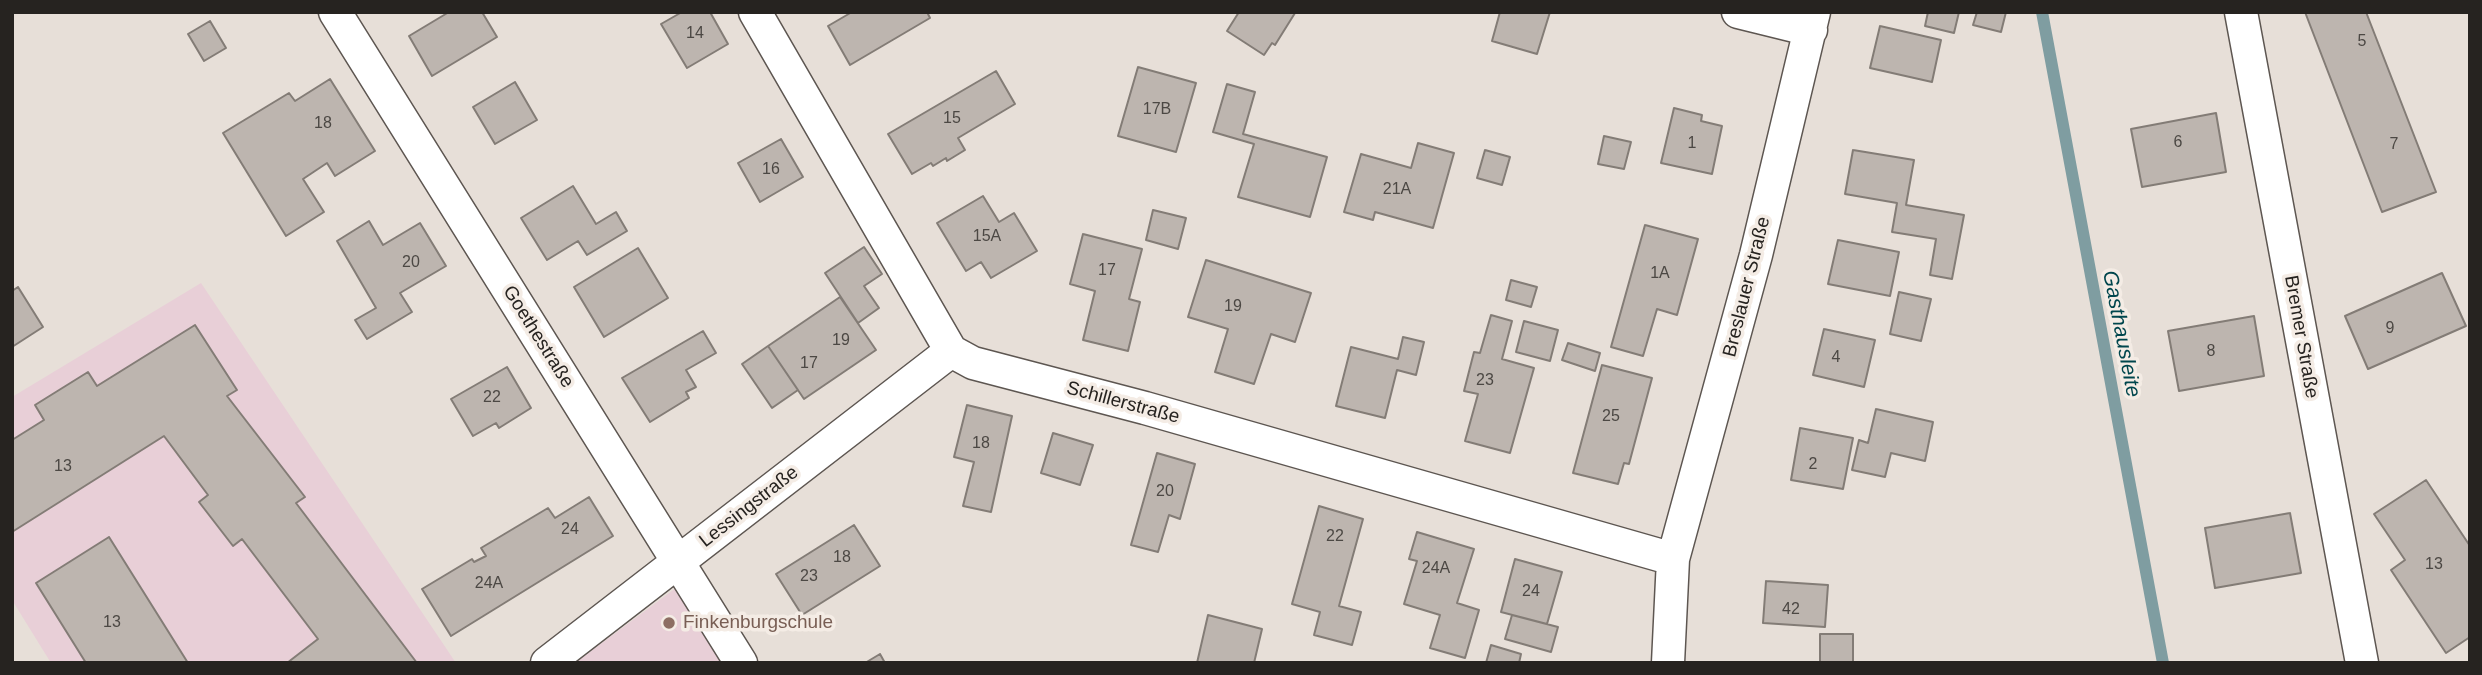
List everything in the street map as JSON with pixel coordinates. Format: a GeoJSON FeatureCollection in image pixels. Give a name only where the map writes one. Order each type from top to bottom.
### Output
{"type":"FeatureCollection","features":[{"type":"Feature","properties":{"kind":"street","name":"Goethestraße"},"geometry":{"type":"LineString","coordinates":[[335,12],[741,663]]}},
{"type":"Feature","properties":{"kind":"street"},"geometry":{"type":"LineString","coordinates":[[755,12],[951,351]]}},
{"type":"Feature","properties":{"kind":"street"},"geometry":{"type":"LineString","coordinates":[[1738,12],[1812,21]]}},
{"type":"Feature","properties":{"kind":"street","name":"Bremer Straße"},"geometry":{"type":"LineString","coordinates":[[2241,12],[2361,663]]}},
{"type":"Feature","properties":{"kind":"street","name":"Breslauer Straße"},"geometry":{"type":"LineString","coordinates":[[1668,663],[1673,559],[1719,397],[1812,21]]}},
{"type":"Feature","properties":{"kind":"street","name":"Lessingstraße"},"geometry":{"type":"LineString","coordinates":[[547,663],[951,351]]}},
{"type":"Feature","properties":{"kind":"street","name":"Schillerstraße"},"geometry":{"type":"LineString","coordinates":[[951,351],[972,363],[1145,408],[1673,559]]}},
{"type":"Feature","properties":{"kind":"shaded area"},"geometry":{"type":"Polygon","coordinates":[[[201,283],[456,663],[51,663],[12,600],[12,397],[201,283]]]}},
{"type":"Feature","properties":{"kind":"shaded area","name":"Finkenburgschule"},"geometry":{"type":"Polygon","coordinates":[[[684,582],[733,663],[575,663],[684,582]]]}},
{"type":"Feature","properties":{"kind":"building"},"geometry":{"type":"Polygon","coordinates":[[[449,12],[482,12],[497,37],[432,76],[409,36],[449,12]]]}},
{"type":"Feature","properties":{"kind":"building"},"geometry":{"type":"Polygon","coordinates":[[[682,12],[710,12],[728,44],[687,68],[661,24],[682,12]]]}},
{"type":"Feature","properties":{"kind":"building"},"geometry":{"type":"Polygon","coordinates":[[[852,12],[927,12],[930,18],[850,65],[828,26],[852,12]]]}},
{"type":"Feature","properties":{"kind":"building"},"geometry":{"type":"Polygon","coordinates":[[[1239,12],[1295,13],[1275,45],[1272,43],[1264,55],[1227,31],[1239,12]]]}},
{"type":"Feature","properties":{"kind":"building"},"geometry":{"type":"Polygon","coordinates":[[[1500,12],[1550,12],[1537,54],[1492,41],[1500,12]]]}},
{"type":"Feature","properties":{"kind":"building"},"geometry":{"type":"Polygon","coordinates":[[[1928,12],[1959,12],[1954,33],[1925,26],[1928,12]]]}},
{"type":"Feature","properties":{"kind":"building"},"geometry":{"type":"Polygon","coordinates":[[[1977,12],[2006,12],[2001,32],[1973,25],[1977,12]]]}},
{"type":"Feature","properties":{"kind":"building"},"geometry":{"type":"Polygon","coordinates":[[[2305,12],[2366,12],[2436,192],[2382,212],[2305,12]]]}},
{"type":"Feature","properties":{"kind":"building"},"geometry":{"type":"Polygon","coordinates":[[[210,21],[226,48],[204,61],[188,34],[210,21]]]}},
{"type":"Feature","properties":{"kind":"building"},"geometry":{"type":"Polygon","coordinates":[[[1880,26],[1941,40],[1932,82],[1870,68],[1880,26]]]}},
{"type":"Feature","properties":{"kind":"building"},"geometry":{"type":"Polygon","coordinates":[[[1138,67],[1196,83],[1176,152],[1118,136],[1138,67]]]}},
{"type":"Feature","properties":{"kind":"building"},"geometry":{"type":"Polygon","coordinates":[[[996,71],[1015,104],[958,138],[965,150],[947,161],[946,158],[933,166],[931,163],[912,174],[888,134],[996,71]]]}},
{"type":"Feature","properties":{"kind":"building"},"geometry":{"type":"Polygon","coordinates":[[[330,79],[375,151],[335,176],[327,163],[303,179],[324,212],[286,236],[223,133],[289,93],[295,101],[330,79]]]}},
{"type":"Feature","properties":{"kind":"building"},"geometry":{"type":"Polygon","coordinates":[[[515,82],[537,120],[495,144],[473,107],[515,82]]]}},
{"type":"Feature","properties":{"kind":"building"},"geometry":{"type":"Polygon","coordinates":[[[1227,84],[1255,92],[1243,134],[1327,157],[1310,217],[1238,197],[1254,144],[1213,132],[1227,84]]]}},
{"type":"Feature","properties":{"kind":"building"},"geometry":{"type":"Polygon","coordinates":[[[1674,108],[1702,115],[1701,121],[1722,126],[1712,174],[1661,163],[1674,108]]]}},
{"type":"Feature","properties":{"kind":"building"},"geometry":{"type":"Polygon","coordinates":[[[2216,113],[2226,172],[2142,187],[2131,129],[2216,113]]]}},
{"type":"Feature","properties":{"kind":"building"},"geometry":{"type":"Polygon","coordinates":[[[1604,136],[1631,142],[1624,169],[1598,164],[1604,136]]]}},
{"type":"Feature","properties":{"kind":"building"},"geometry":{"type":"Polygon","coordinates":[[[781,139],[803,177],[760,202],[738,163],[781,139]]]}},
{"type":"Feature","properties":{"kind":"building"},"geometry":{"type":"Polygon","coordinates":[[[1418,143],[1454,153],[1433,228],[1375,212],[1373,220],[1344,212],[1361,154],[1411,168],[1418,143]]]}},
{"type":"Feature","properties":{"kind":"building"},"geometry":{"type":"Polygon","coordinates":[[[1485,150],[1510,157],[1502,185],[1477,178],[1485,150]]]}},
{"type":"Feature","properties":{"kind":"building"},"geometry":{"type":"Polygon","coordinates":[[[1853,150],[1914,160],[1906,205],[1964,215],[1952,279],[1930,275],[1936,239],[1892,232],[1897,203],[1845,194],[1853,150]]]}},
{"type":"Feature","properties":{"kind":"building"},"geometry":{"type":"Polygon","coordinates":[[[573,186],[596,224],[616,212],[627,231],[587,255],[578,241],[547,260],[521,218],[573,186]]]}},
{"type":"Feature","properties":{"kind":"building"},"geometry":{"type":"Polygon","coordinates":[[[983,196],[999,222],[1014,213],[1037,251],[991,278],[981,262],[966,271],[937,223],[983,196]]]}},
{"type":"Feature","properties":{"kind":"building"},"geometry":{"type":"Polygon","coordinates":[[[1153,210],[1186,218],[1178,249],[1146,240],[1153,210]]]}},
{"type":"Feature","properties":{"kind":"building"},"geometry":{"type":"Polygon","coordinates":[[[369,221],[383,245],[420,223],[446,266],[400,293],[412,312],[367,339],[355,320],[376,308],[337,241],[369,221]]]}},
{"type":"Feature","properties":{"kind":"building"},"geometry":{"type":"Polygon","coordinates":[[[1645,225],[1698,239],[1677,315],[1657,309],[1643,356],[1611,347],[1645,225]]]}},
{"type":"Feature","properties":{"kind":"building"},"geometry":{"type":"Polygon","coordinates":[[[1083,234],[1142,249],[1129,299],[1140,302],[1128,351],[1083,340],[1095,291],[1070,284],[1083,234]]]}},
{"type":"Feature","properties":{"kind":"building"},"geometry":{"type":"Polygon","coordinates":[[[1838,240],[1899,252],[1890,296],[1828,284],[1838,240]]]}},
{"type":"Feature","properties":{"kind":"building"},"geometry":{"type":"Polygon","coordinates":[[[864,247],[882,274],[864,286],[879,308],[858,323],[825,273],[864,247]]]}},
{"type":"Feature","properties":{"kind":"building"},"geometry":{"type":"Polygon","coordinates":[[[638,248],[668,298],[604,337],[574,287],[638,248]]]}},
{"type":"Feature","properties":{"kind":"building"},"geometry":{"type":"Polygon","coordinates":[[[1206,260],[1311,293],[1295,342],[1271,334],[1254,384],[1215,372],[1228,329],[1188,317],[1206,260]]]}},
{"type":"Feature","properties":{"kind":"building"},"geometry":{"type":"Polygon","coordinates":[[[2442,273],[2466,326],[2368,369],[2345,316],[2442,273]]]}},
{"type":"Feature","properties":{"kind":"building"},"geometry":{"type":"Polygon","coordinates":[[[1511,280],[1537,287],[1531,307],[1506,300],[1511,280]]]}},
{"type":"Feature","properties":{"kind":"building"},"geometry":{"type":"Polygon","coordinates":[[[18,287],[43,327],[12,347],[12,291],[18,287]]]}},
{"type":"Feature","properties":{"kind":"building"},"geometry":{"type":"Polygon","coordinates":[[[1899,292],[1931,299],[1921,341],[1890,334],[1899,292]]]}},
{"type":"Feature","properties":{"kind":"building"},"geometry":{"type":"Polygon","coordinates":[[[840,297],[876,350],[804,399],[768,346],[840,297]]]}},
{"type":"Feature","properties":{"kind":"building"},"geometry":{"type":"Polygon","coordinates":[[[1491,315],[1512,321],[1502,359],[1534,368],[1510,453],[1465,441],[1478,394],[1464,391],[1474,352],[1480,353],[1491,315]]]}},
{"type":"Feature","properties":{"kind":"building"},"geometry":{"type":"Polygon","coordinates":[[[2254,316],[2264,376],[2179,391],[2168,331],[2254,316]]]}},
{"type":"Feature","properties":{"kind":"building"},"geometry":{"type":"Polygon","coordinates":[[[1524,321],[1558,330],[1550,361],[1516,352],[1524,321]]]}},
{"type":"Feature","properties":{"kind":"building"},"geometry":{"type":"Polygon","coordinates":[[[195,325],[237,390],[227,396],[305,497],[296,503],[417,663],[287,663],[318,639],[242,539],[233,546],[199,502],[208,495],[164,436],[12,532],[12,440],[44,420],[35,405],[88,372],[97,386],[195,325]]]}},
{"type":"Feature","properties":{"kind":"building"},"geometry":{"type":"Polygon","coordinates":[[[1824,329],[1875,340],[1864,387],[1813,375],[1824,329]]]}},
{"type":"Feature","properties":{"kind":"building"},"geometry":{"type":"Polygon","coordinates":[[[703,331],[716,353],[686,370],[696,387],[686,392],[689,398],[650,422],[622,378],[703,331]]]}},
{"type":"Feature","properties":{"kind":"building"},"geometry":{"type":"Polygon","coordinates":[[[1403,337],[1424,342],[1416,375],[1397,370],[1385,418],[1336,406],[1351,347],[1398,359],[1403,337]]]}},
{"type":"Feature","properties":{"kind":"building"},"geometry":{"type":"Polygon","coordinates":[[[1568,343],[1600,353],[1595,371],[1562,360],[1568,343]]]}},
{"type":"Feature","properties":{"kind":"building"},"geometry":{"type":"Polygon","coordinates":[[[768,346],[798,390],[772,408],[742,364],[768,346]]]}},
{"type":"Feature","properties":{"kind":"building"},"geometry":{"type":"Polygon","coordinates":[[[1602,365],[1652,378],[1629,464],[1624,463],[1618,484],[1573,473],[1602,365]]]}},
{"type":"Feature","properties":{"kind":"building"},"geometry":{"type":"Polygon","coordinates":[[[507,367],[531,408],[499,428],[496,423],[473,436],[451,399],[507,367]]]}},
{"type":"Feature","properties":{"kind":"building"},"geometry":{"type":"Polygon","coordinates":[[[967,405],[1012,416],[991,512],[963,506],[974,462],[954,457],[967,405]]]}},
{"type":"Feature","properties":{"kind":"building"},"geometry":{"type":"Polygon","coordinates":[[[1876,409],[1933,422],[1925,461],[1891,453],[1885,477],[1852,470],[1859,440],[1868,443],[1876,409]]]}},
{"type":"Feature","properties":{"kind":"building"},"geometry":{"type":"Polygon","coordinates":[[[1800,428],[1853,438],[1843,489],[1791,480],[1800,428]]]}},
{"type":"Feature","properties":{"kind":"building"},"geometry":{"type":"Polygon","coordinates":[[[1053,433],[1093,445],[1080,485],[1041,473],[1053,433]]]}},
{"type":"Feature","properties":{"kind":"building"},"geometry":{"type":"Polygon","coordinates":[[[1157,453],[1195,464],[1180,519],[1169,515],[1158,552],[1131,545],[1157,453]]]}},
{"type":"Feature","properties":{"kind":"building"},"geometry":{"type":"Polygon","coordinates":[[[2426,480],[2470,546],[2470,637],[2446,653],[2391,570],[2405,560],[2374,514],[2426,480]]]}},
{"type":"Feature","properties":{"kind":"building"},"geometry":{"type":"Polygon","coordinates":[[[589,497],[613,536],[451,636],[422,589],[472,559],[474,562],[486,556],[481,548],[548,508],[555,518],[589,497]]]}},
{"type":"Feature","properties":{"kind":"building"},"geometry":{"type":"Polygon","coordinates":[[[1319,506],[1363,519],[1339,606],[1361,612],[1352,645],[1314,635],[1320,612],[1292,604],[1319,506]]]}},
{"type":"Feature","properties":{"kind":"building"},"geometry":{"type":"Polygon","coordinates":[[[2290,513],[2301,573],[2215,588],[2205,528],[2290,513]]]}},
{"type":"Feature","properties":{"kind":"building"},"geometry":{"type":"Polygon","coordinates":[[[854,525],[880,566],[802,615],[776,574],[854,525]]]}},
{"type":"Feature","properties":{"kind":"building"},"geometry":{"type":"Polygon","coordinates":[[[1417,532],[1474,549],[1457,603],[1479,610],[1465,658],[1430,648],[1440,615],[1404,604],[1417,561],[1409,559],[1417,532]]]}},
{"type":"Feature","properties":{"kind":"building"},"geometry":{"type":"Polygon","coordinates":[[[109,537],[188,663],[86,663],[36,583],[109,537]]]}},
{"type":"Feature","properties":{"kind":"building"},"geometry":{"type":"Polygon","coordinates":[[[1515,559],[1562,572],[1547,624],[1501,612],[1515,559]]]}},
{"type":"Feature","properties":{"kind":"building"},"geometry":{"type":"Polygon","coordinates":[[[1766,581],[1828,585],[1825,627],[1763,623],[1766,581]]]}},
{"type":"Feature","properties":{"kind":"building"},"geometry":{"type":"Polygon","coordinates":[[[1208,615],[1262,629],[1254,663],[1197,663],[1208,615]]]}},
{"type":"Feature","properties":{"kind":"building"},"geometry":{"type":"Polygon","coordinates":[[[1512,615],[1558,627],[1551,652],[1505,639],[1512,615]]]}},
{"type":"Feature","properties":{"kind":"building"},"geometry":{"type":"Polygon","coordinates":[[[1820,634],[1853,634],[1853,663],[1820,663],[1820,634]]]}},
{"type":"Feature","properties":{"kind":"building"},"geometry":{"type":"Polygon","coordinates":[[[1491,645],[1521,654],[1519,663],[1486,663],[1491,645]]]}},
{"type":"Feature","properties":{"kind":"building"},"geometry":{"type":"Polygon","coordinates":[[[880,654],[885,663],[865,663],[880,654]]]}},
{"type":"Feature","properties":{"kind":"waterway","name":"Gasthausleite"},"geometry":{"type":"LineString","coordinates":[[2042,12],[2163,663]]}},
{"type":"Feature","properties":{"kind":"place","name":"Finkenburgschule"},"geometry":{"type":"Point","coordinates":[669,623]}}]}
